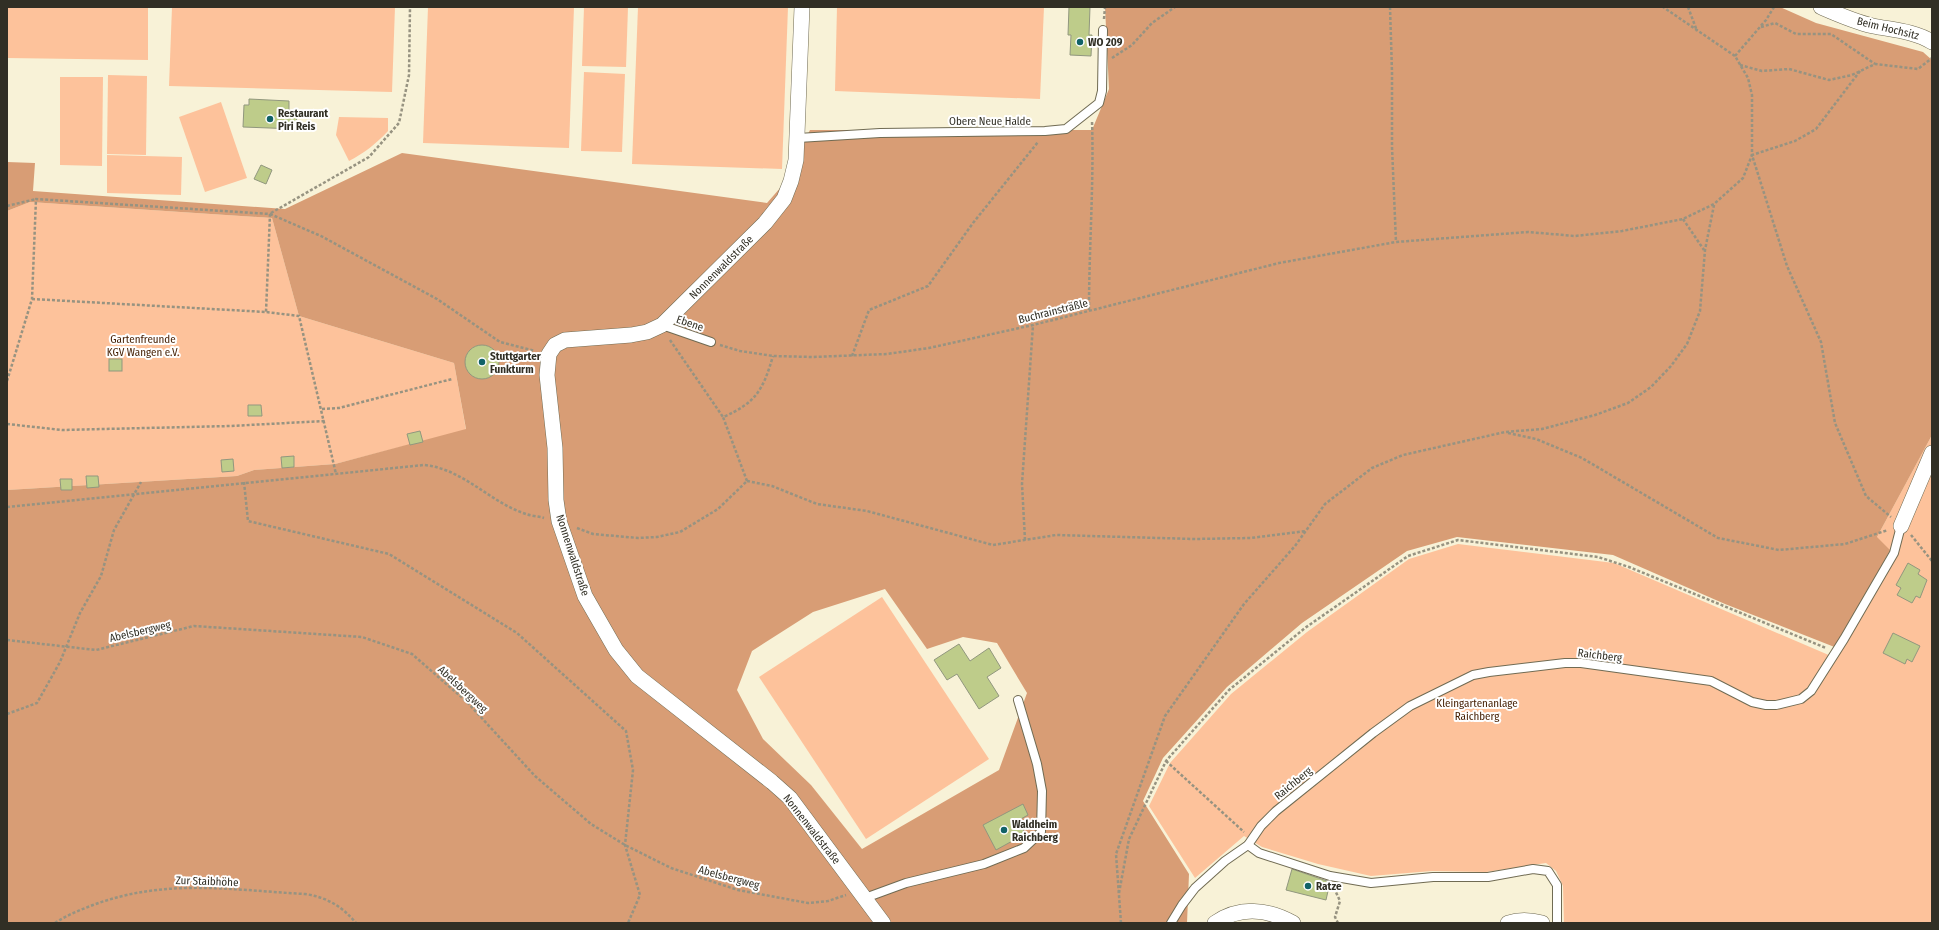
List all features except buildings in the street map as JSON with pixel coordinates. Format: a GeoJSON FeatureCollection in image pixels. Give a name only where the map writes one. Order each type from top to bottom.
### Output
{"type":"FeatureCollection","features":[{"type":"Feature","properties":{"kind":"street","name":"Nonnenwaldstraße"},"geometry":{"type":"LineString","coordinates":[[802,7],[796,160],[791,181],[784,199],[765,224],[662,325],[647,332],[631,335],[565,340],[555,345],[549,354],[547,375],[555,448],[556,500],[559,521],[585,596],[616,650],[637,676],[766,777],[790,798],[884,923]]}},
{"type":"Feature","properties":{"kind":"street","name":"Beim Hochsitz"},"geometry":{"type":"LineString","coordinates":[[1821,7],[1871,26],[1918,36],[1932,42]]}},
{"type":"Feature","properties":{"kind":"street"},"geometry":{"type":"LineString","coordinates":[[1901,526],[1932,453]]}},
{"type":"Feature","properties":{"kind":"street"},"geometry":{"type":"LineString","coordinates":[[1215,923],[1224,917],[1240,913],[1260,911],[1279,915],[1293,923]]}},
{"type":"Feature","properties":{"kind":"street"},"geometry":{"type":"LineString","coordinates":[[1508,923],[1533,920],[1542,923]]}},
{"type":"Feature","properties":{"kind":"lane","name":"Obere Neue Halde"},"geometry":{"type":"LineString","coordinates":[[798,138],[880,133],[1045,132],[1066,129],[1099,103],[1102,91],[1103,30]]}},
{"type":"Feature","properties":{"kind":"lane","name":"Ebene"},"geometry":{"type":"LineString","coordinates":[[662,325],[711,342]]}},
{"type":"Feature","properties":{"kind":"lane","name":"Raichberg"},"geometry":{"type":"LineString","coordinates":[[1172,923],[1182,905],[1195,888],[1225,861],[1250,842],[1261,826],[1276,810],[1373,733],[1410,706],[1473,676],[1489,672],[1550,664],[1581,663],[1711,681],[1752,702],[1776,705],[1801,699],[1811,691],[1837,652],[1894,553],[1901,526]]}},
{"type":"Feature","properties":{"kind":"lane"},"geometry":{"type":"LineString","coordinates":[[862,894],[984,864],[1024,848],[1041,832],[1042,791],[1037,764],[1018,700]]}},
{"type":"Feature","properties":{"kind":"lane"},"geometry":{"type":"LineString","coordinates":[[1250,842],[1259,853],[1330,876],[1371,882],[1433,876],[1488,877],[1533,869],[1548,871],[1557,885],[1557,923]]}},
{"type":"Feature","properties":{"kind":"path"},"geometry":{"type":"LineString","coordinates":[[270,214],[369,157],[399,123],[409,75],[410,7]]}},
{"type":"Feature","properties":{"kind":"path"},"geometry":{"type":"LineString","coordinates":[[1103,62],[1121,54],[1152,24],[1175,7]]}},
{"type":"Feature","properties":{"kind":"path"},"geometry":{"type":"LineString","coordinates":[[1390,7],[1392,147],[1396,242]]}},
{"type":"Feature","properties":{"kind":"path"},"geometry":{"type":"LineString","coordinates":[[1663,7],[1697,32],[1735,56],[1748,78],[1752,95],[1752,155],[1787,266],[1821,342],[1835,422],[1866,496],[1920,544],[1932,561]]}},
{"type":"Feature","properties":{"kind":"path"},"geometry":{"type":"LineString","coordinates":[[1688,7],[1697,32]]}},
{"type":"Feature","properties":{"kind":"path"},"geometry":{"type":"LineString","coordinates":[[1735,56],[1761,26],[1774,7]]}},
{"type":"Feature","properties":{"kind":"path"},"geometry":{"type":"LineString","coordinates":[[1761,26],[1775,23],[1796,34],[1831,34],[1875,64],[1918,69],[1932,58]]}},
{"type":"Feature","properties":{"kind":"path"},"geometry":{"type":"LineString","coordinates":[[1740,65],[1762,70],[1789,69],[1829,80],[1860,71],[1875,64]]}},
{"type":"Feature","properties":{"kind":"path"},"geometry":{"type":"LineString","coordinates":[[1752,155],[1795,141],[1816,129],[1860,71]]}},
{"type":"Feature","properties":{"kind":"path"},"geometry":{"type":"LineString","coordinates":[[1089,310],[1089,259],[1093,166],[1092,109]]}},
{"type":"Feature","properties":{"kind":"path"},"geometry":{"type":"LineString","coordinates":[[852,356],[869,310],[928,286],[973,223],[1045,132]]}},
{"type":"Feature","properties":{"kind":"path","name":"Buchrainsträßle"},"geometry":{"type":"LineString","coordinates":[[711,342],[740,351],[773,356],[852,356],[887,354],[929,348],[1033,325],[1279,263],[1396,242],[1528,232],[1575,236],[1622,231],[1683,219],[1714,204],[1743,178],[1752,155]]}},
{"type":"Feature","properties":{"kind":"path"},"geometry":{"type":"LineString","coordinates":[[7,381],[32,299],[36,199]]}},
{"type":"Feature","properties":{"kind":"path"},"geometry":{"type":"LineString","coordinates":[[7,206],[36,199],[270,214],[321,236],[437,299],[500,342],[549,354]]}},
{"type":"Feature","properties":{"kind":"path"},"geometry":{"type":"LineString","coordinates":[[1121,923],[1116,854],[1165,716],[1244,604],[1306,531],[1325,504],[1372,468],[1403,455],[1504,432],[1542,429],[1595,416],[1628,403],[1651,387],[1671,366],[1688,344],[1700,311],[1705,250],[1714,204]]}},
{"type":"Feature","properties":{"kind":"path"},"geometry":{"type":"LineString","coordinates":[[266,312],[270,214]]}},
{"type":"Feature","properties":{"kind":"path"},"geometry":{"type":"LineString","coordinates":[[1683,219],[1705,250]]}},
{"type":"Feature","properties":{"kind":"path"},"geometry":{"type":"LineString","coordinates":[[32,299],[266,312],[299,316],[336,474]]}},
{"type":"Feature","properties":{"kind":"path"},"geometry":{"type":"LineString","coordinates":[[662,325],[680,355],[723,417],[747,481]]}},
{"type":"Feature","properties":{"kind":"path"},"geometry":{"type":"LineString","coordinates":[[1025,540],[1022,484],[1033,325]]}},
{"type":"Feature","properties":{"kind":"path"},"geometry":{"type":"LineString","coordinates":[[723,417],[737,411],[755,399],[766,377],[773,356]]}},
{"type":"Feature","properties":{"kind":"path"},"geometry":{"type":"LineString","coordinates":[[322,409],[339,408],[452,379]]}},
{"type":"Feature","properties":{"kind":"path"},"geometry":{"type":"LineString","coordinates":[[7,424],[62,430],[230,426],[324,420]]}},
{"type":"Feature","properties":{"kind":"path"},"geometry":{"type":"LineString","coordinates":[[1504,432],[1536,439],[1582,458],[1718,538],[1779,550],[1845,544],[1901,526]]}},
{"type":"Feature","properties":{"kind":"path"},"geometry":{"type":"LineString","coordinates":[[7,506],[424,465],[435,466],[452,472],[525,514],[559,521],[593,534],[638,538],[680,532],[718,509],[747,481]]}},
{"type":"Feature","properties":{"kind":"path"},"geometry":{"type":"LineString","coordinates":[[747,481],[772,486],[817,504],[867,511],[993,545],[1056,535],[1159,539],[1251,538],[1306,531]]}},
{"type":"Feature","properties":{"kind":"path"},"geometry":{"type":"LineString","coordinates":[[7,714],[37,702],[60,662],[80,613],[101,576],[114,530],[136,494],[141,482]]}},
{"type":"Feature","properties":{"kind":"path"},"geometry":{"type":"LineString","coordinates":[[244,482],[248,521],[389,554],[517,633],[626,731],[633,770],[625,845],[640,895],[628,923]]}},
{"type":"Feature","properties":{"kind":"path"},"geometry":{"type":"LineString","coordinates":[[1118,898],[1129,839],[1166,761],[1229,690],[1305,628],[1408,556],[1458,540],[1598,557],[1629,567],[1837,652]]}},
{"type":"Feature","properties":{"kind":"path","name":"Abelsbergweg"},"geometry":{"type":"LineString","coordinates":[[7,640],[96,650],[194,626],[362,637],[412,654],[467,702],[535,776],[591,824],[625,845],[671,868],[738,890],[808,903],[828,901],[862,894]]}},
{"type":"Feature","properties":{"kind":"path"},"geometry":{"type":"LineString","coordinates":[[1166,761],[1250,842]]}},
{"type":"Feature","properties":{"kind":"path"},"geometry":{"type":"LineString","coordinates":[[1330,876],[1340,901],[1335,917],[1338,923]]}},
{"type":"Feature","properties":{"kind":"path","name":"Zur Staibhöhe"},"geometry":{"type":"LineString","coordinates":[[55,923],[67,915],[108,900],[156,889],[181,887],[322,896],[340,907],[356,923]]}},
{"type":"Feature","properties":{"kind":"green space"},"geometry":{"type":"Polygon","coordinates":[[[7,7],[148,7],[148,60],[7,58],[7,7]]]}},
{"type":"Feature","properties":{"kind":"green space"},"geometry":{"type":"Polygon","coordinates":[[[172,7],[395,7],[392,92],[169,86],[172,7]]]}},
{"type":"Feature","properties":{"kind":"green space"},"geometry":{"type":"Polygon","coordinates":[[[428,7],[574,7],[569,148],[423,143],[428,7]]]}},
{"type":"Feature","properties":{"kind":"green space"},"geometry":{"type":"Polygon","coordinates":[[[584,7],[628,7],[626,67],[582,66],[584,7]]]}},
{"type":"Feature","properties":{"kind":"green space"},"geometry":{"type":"Polygon","coordinates":[[[638,7],[788,7],[782,169],[632,164],[638,7]]]}},
{"type":"Feature","properties":{"kind":"green space"},"geometry":{"type":"Polygon","coordinates":[[[837,7],[1044,7],[1040,99],[835,91],[837,7]]]}},
{"type":"Feature","properties":{"kind":"green space"},"geometry":{"type":"Polygon","coordinates":[[[584,72],[625,74],[622,152],[581,151],[584,72]]]}},
{"type":"Feature","properties":{"kind":"green space"},"geometry":{"type":"Polygon","coordinates":[[[108,75],[147,76],[146,155],[107,154],[108,75]]]}},
{"type":"Feature","properties":{"kind":"green space"},"geometry":{"type":"Polygon","coordinates":[[[60,77],[103,77],[102,166],[60,165],[60,77]]]}},
{"type":"Feature","properties":{"kind":"green space"},"geometry":{"type":"Polygon","coordinates":[[[221,102],[247,178],[205,192],[179,117],[221,102]]]}},
{"type":"Feature","properties":{"kind":"green space"},"geometry":{"type":"Polygon","coordinates":[[[339,117],[388,118],[388,131],[370,148],[349,161],[336,135],[339,117]]]}},
{"type":"Feature","properties":{"kind":"green space"},"geometry":{"type":"Polygon","coordinates":[[[107,155],[182,157],[181,195],[107,193],[107,155]]]}},
{"type":"Feature","properties":{"kind":"green space","name":"Gartenfreunde KGV Wangen e.V."},"geometry":{"type":"Polygon","coordinates":[[[30,202],[272,218],[299,316],[454,363],[466,430],[335,464],[254,470],[237,476],[7,490],[7,211],[30,202]]]}},
{"type":"Feature","properties":{"kind":"green space","name":"Kleingartenanlage Raichberg"},"geometry":{"type":"Polygon","coordinates":[[[1932,435],[1932,923],[1564,923],[1563,886],[1556,871],[1546,863],[1486,872],[1432,871],[1371,876],[1318,864],[1262,847],[1244,836],[1195,878],[1149,806],[1170,763],[1231,694],[1307,632],[1409,559],[1458,544],[1614,563],[1831,656],[1877,537],[1932,435]]]}},
{"type":"Feature","properties":{"kind":"green space"},"geometry":{"type":"Polygon","coordinates":[[[882,597],[989,759],[866,839],[759,677],[882,597]]]}},
{"type":"Feature","properties":{"kind":"shaded area"},"geometry":{"type":"Polygon","coordinates":[[[1105,7],[1780,7],[1816,23],[1923,52],[1932,60],[1932,435],[1877,537],[1890,550],[1837,648],[1725,604],[1613,555],[1457,537],[1407,551],[1302,623],[1227,687],[1163,758],[1143,801],[1189,874],[1187,923],[7,923],[7,490],[237,476],[254,470],[335,464],[466,429],[454,363],[299,316],[272,218],[30,202],[7,211],[7,162],[35,163],[33,191],[285,209],[402,153],[767,203],[781,187],[810,130],[1092,130],[1109,89],[1105,7]],[[885,589],[813,612],[752,651],[737,690],[763,739],[811,785],[862,849],[999,770],[1027,693],[997,643],[963,637],[927,649],[885,589]]]}},
{"type":"Feature","properties":{"kind":"place","name":"WO 209"},"geometry":{"type":"Point","coordinates":[1080,42]}},
{"type":"Feature","properties":{"kind":"place","name":"Restaurant Piri Reis"},"geometry":{"type":"Point","coordinates":[270,119]}},
{"type":"Feature","properties":{"kind":"place","name":"Stuttgarter Funkturm"},"geometry":{"type":"Point","coordinates":[482,362]}},
{"type":"Feature","properties":{"kind":"place","name":"Waldheim Raichberg"},"geometry":{"type":"Point","coordinates":[1004,830]}},
{"type":"Feature","properties":{"kind":"place","name":"Ratze"},"geometry":{"type":"Point","coordinates":[1308,886]}}]}
